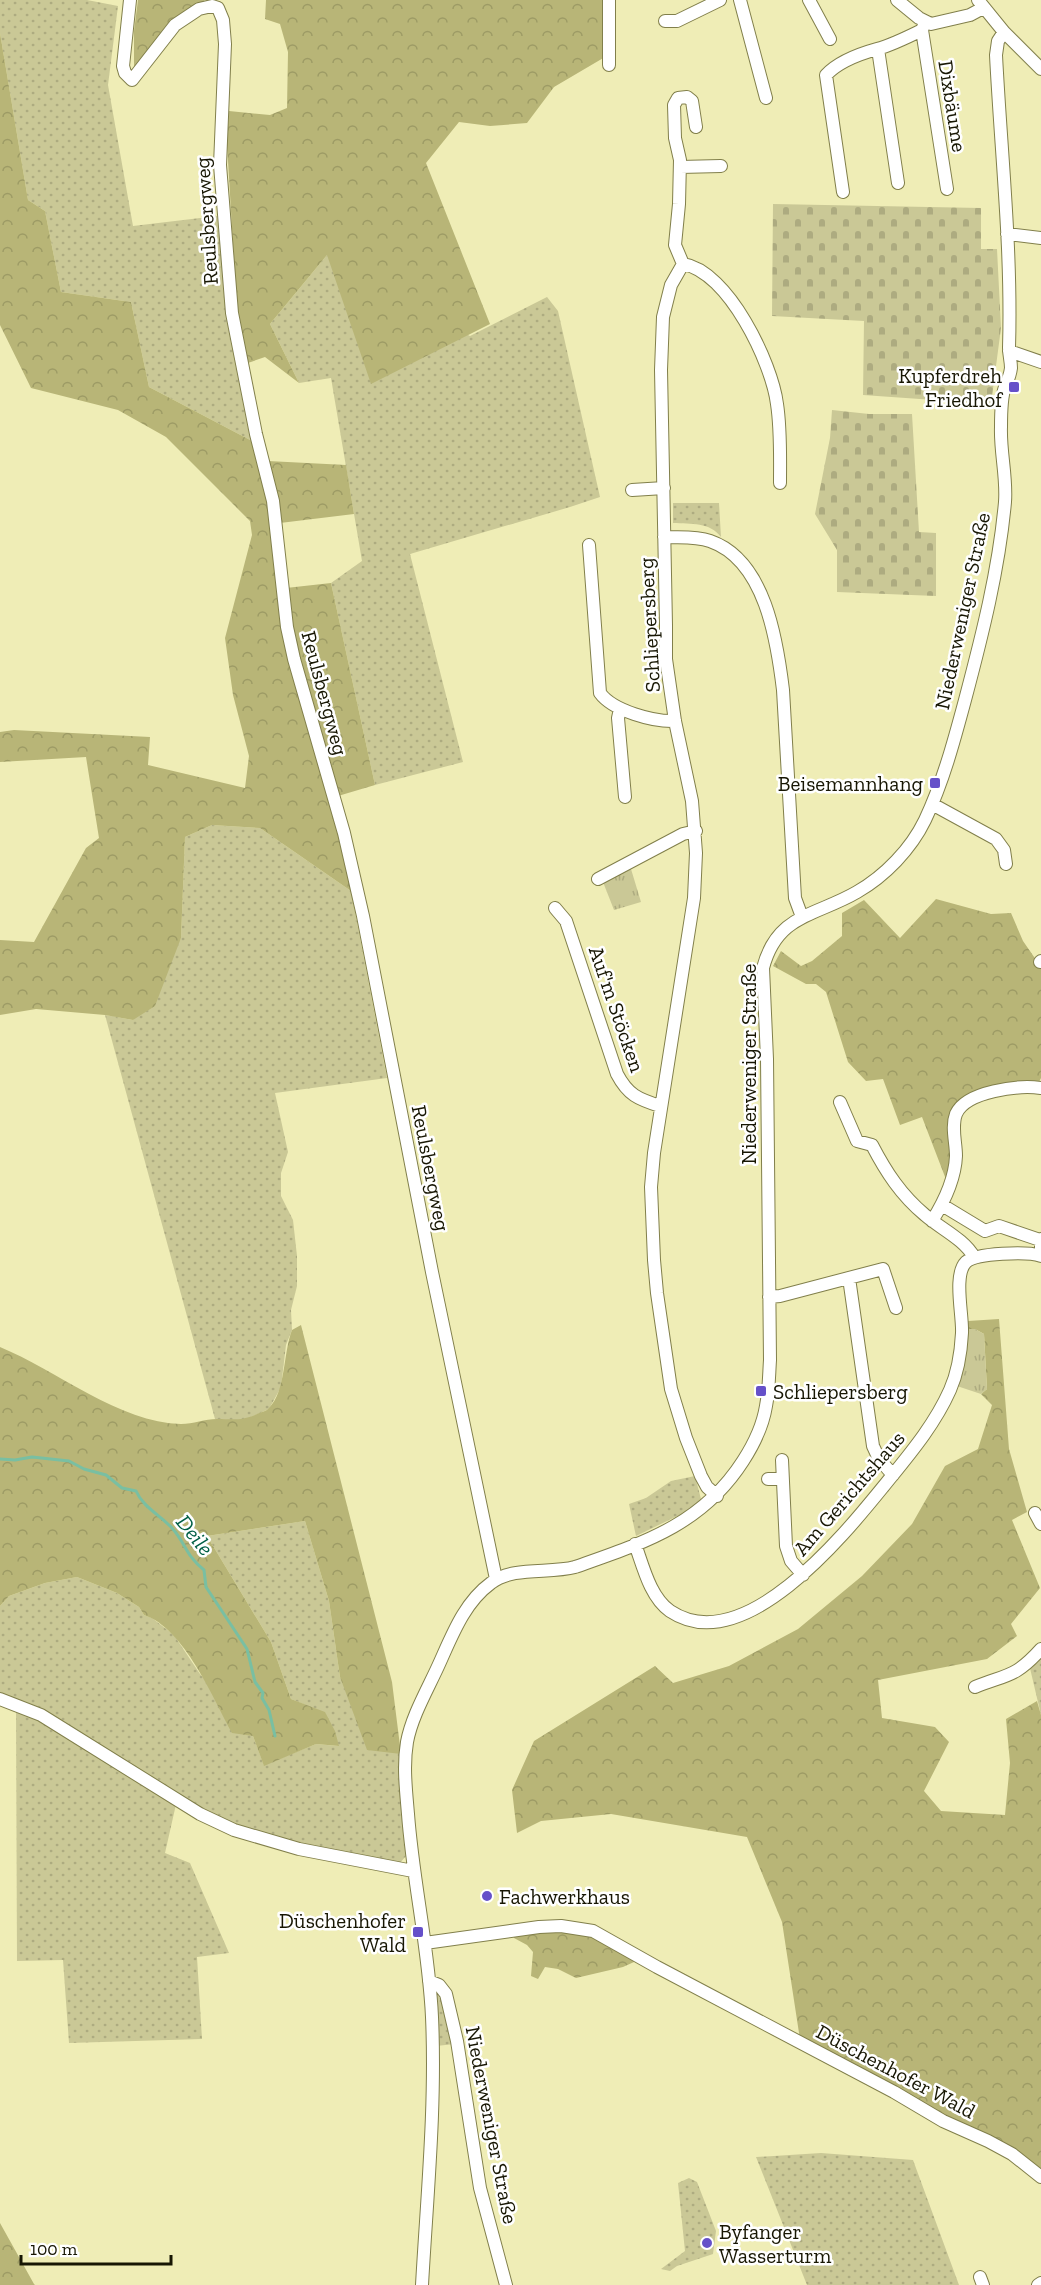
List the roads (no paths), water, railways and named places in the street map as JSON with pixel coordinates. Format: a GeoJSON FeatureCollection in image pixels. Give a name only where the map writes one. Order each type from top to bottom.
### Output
{"type":"FeatureCollection","features":[{"type":"Feature","properties":{"kind":"street","name":"Reulsbergweg"},"geometry":{"type":"LineString","coordinates":[[130,0],[123,66],[125,74],[132,80],[147,63],[167,33],[190,14],[212,6],[218,8],[222,15],[225,44],[220,165],[232,313],[256,434],[273,501],[287,627],[344,834],[363,916],[432,1272],[496,1579]]}},
{"type":"Feature","properties":{"kind":"street"},"geometry":{"type":"LineString","coordinates":[[609,0],[609,65]]}},
{"type":"Feature","properties":{"kind":"street"},"geometry":{"type":"LineString","coordinates":[[665,21],[677,21],[720,0]]}},
{"type":"Feature","properties":{"kind":"street"},"geometry":{"type":"LineString","coordinates":[[740,0],[766,98]]}},
{"type":"Feature","properties":{"kind":"street"},"geometry":{"type":"LineString","coordinates":[[809,0],[830,39]]}},
{"type":"Feature","properties":{"kind":"street"},"geometry":{"type":"LineString","coordinates":[[897,0],[923,26]]}},
{"type":"Feature","properties":{"kind":"street"},"geometry":{"type":"LineString","coordinates":[[843,192],[826,75],[844,62],[867,51],[878,49],[923,26],[970,15],[980,4],[1041,69]]}},
{"type":"Feature","properties":{"kind":"street","name":"Dixbäume"},"geometry":{"type":"LineString","coordinates":[[923,26],[947,189]]}},
{"type":"Feature","properties":{"kind":"street","name":"Niederweniger Straße"},"geometry":{"type":"LineString","coordinates":[[422,2285],[432,2041],[429,1981],[413,1871],[405,1769],[408,1735],[454,1630],[481,1591],[496,1579],[508,1575],[565,1570],[635,1544],[678,1525],[695,1514],[717,1496],[736,1472],[752,1445],[766,1406],[770,1360],[764,968],[768,952],[775,939],[802,917],[840,901],[880,875],[900,857],[918,834],[947,763],[977,656],[995,565],[1005,503],[1000,428],[1005,387],[1000,381],[1004,361],[1009,353],[1011,308],[996,55],[998,41],[1004,32]]}},
{"type":"Feature","properties":{"kind":"street"},"geometry":{"type":"LineString","coordinates":[[878,49],[897,183]]}},
{"type":"Feature","properties":{"kind":"street"},"geometry":{"type":"LineString","coordinates":[[696,127],[692,101],[687,97],[678,98],[674,105],[675,138],[680,167],[675,244],[683,264],[700,269],[727,294],[768,366],[777,403],[780,483]]}},
{"type":"Feature","properties":{"kind":"street"},"geometry":{"type":"LineString","coordinates":[[680,167],[721,166]]}},
{"type":"Feature","properties":{"kind":"street"},"geometry":{"type":"LineString","coordinates":[[1006,234],[1041,238]]}},
{"type":"Feature","properties":{"kind":"street","name":"Schliepersberg"},"geometry":{"type":"LineString","coordinates":[[683,264],[672,285],[663,317],[661,370],[666,659],[675,721],[688,774],[696,831],[694,898],[682,983],[660,1106],[651,1187],[657,1293],[672,1389],[700,1476],[717,1496]]}},
{"type":"Feature","properties":{"kind":"street"},"geometry":{"type":"LineString","coordinates":[[1009,353],[1041,362]]}},
{"type":"Feature","properties":{"kind":"street"},"geometry":{"type":"LineString","coordinates":[[632,490],[664,488]]}},
{"type":"Feature","properties":{"kind":"street"},"geometry":{"type":"LineString","coordinates":[[664,537],[695,538],[723,547],[747,568],[761,595],[779,658],[783,690],[795,898],[802,917]]}},
{"type":"Feature","properties":{"kind":"street"},"geometry":{"type":"LineString","coordinates":[[589,545],[600,693],[607,702],[620,709],[664,722],[675,721]]}},
{"type":"Feature","properties":{"kind":"street"},"geometry":{"type":"LineString","coordinates":[[620,709],[618,718],[625,797]]}},
{"type":"Feature","properties":{"kind":"street"},"geometry":{"type":"LineString","coordinates":[[932,804],[996,839],[1004,850],[1006,864]]}},
{"type":"Feature","properties":{"kind":"street"},"geometry":{"type":"LineString","coordinates":[[598,879],[683,834],[696,831]]}},
{"type":"Feature","properties":{"kind":"street","name":"Auf'm Stöcken"},"geometry":{"type":"LineString","coordinates":[[555,908],[566,921],[617,1074],[624,1088],[634,1096],[660,1106]]}},
{"type":"Feature","properties":{"kind":"street"},"geometry":{"type":"LineString","coordinates":[[932,1221],[942,1204],[955,1164],[954,1122],[962,1105],[1001,1090],[1038,1088]]}},
{"type":"Feature","properties":{"kind":"street"},"geometry":{"type":"LineString","coordinates":[[840,1102],[856,1141],[872,1145],[894,1184],[932,1221],[969,1249],[974,1257],[1027,1253],[1041,1256],[1041,1239],[999,1226],[985,1231],[972,1225],[942,1204]]}},
{"type":"Feature","properties":{"kind":"street","name":"Am Gerichtshaus"},"geometry":{"type":"LineString","coordinates":[[635,1544],[654,1592],[661,1603],[678,1615],[692,1621],[710,1622],[735,1616],[760,1605],[803,1575],[832,1547],[892,1475],[943,1405],[954,1380],[962,1335],[960,1270],[974,1257]]}},
{"type":"Feature","properties":{"kind":"street"},"geometry":{"type":"LineString","coordinates":[[769,1297],[883,1269],[896,1308]]}},
{"type":"Feature","properties":{"kind":"street"},"geometry":{"type":"LineString","coordinates":[[849,1278],[873,1446],[879,1459],[892,1475]]}},
{"type":"Feature","properties":{"kind":"street"},"geometry":{"type":"LineString","coordinates":[[782,1460],[781,1479],[787,1552],[791,1561],[803,1575]]}},
{"type":"Feature","properties":{"kind":"street"},"geometry":{"type":"LineString","coordinates":[[768,1479],[781,1479]]}},
{"type":"Feature","properties":{"kind":"street"},"geometry":{"type":"LineString","coordinates":[[975,1687],[1010,1676],[1030,1662],[1041,1649]]}},
{"type":"Feature","properties":{"kind":"street"},"geometry":{"type":"LineString","coordinates":[[0,1699],[40,1715],[200,1814],[234,1830],[299,1849],[413,1871]]}},
{"type":"Feature","properties":{"kind":"street","name":"Düschenhofer Wald"},"geometry":{"type":"LineString","coordinates":[[425,1943],[538,1927],[561,1926],[593,1931],[894,2092],[943,2121],[1012,2154],[1041,2177]]}},
{"type":"Feature","properties":{"kind":"street","name":"Niederweniger Straße"},"geometry":{"type":"LineString","coordinates":[[429,1981],[442,1987],[449,2006],[457,2041],[480,2188],[506,2285]]}},
{"type":"Feature","properties":{"kind":"waterway","name":"Deile"},"geometry":{"type":"LineString","coordinates":[[0,1459],[15,1460],[32,1457],[69,1461],[84,1469],[106,1475],[122,1488],[136,1491],[147,1506],[172,1528],[193,1560],[204,1570],[206,1587],[247,1649],[255,1682],[263,1693],[262,1698],[269,1710],[275,1736]]}},
{"type":"Feature","properties":{"kind":"place","name":"Kupferdreh Friedhof"},"geometry":{"type":"Point","coordinates":[1014,387]}},
{"type":"Feature","properties":{"kind":"place","name":"Beisemannhang"},"geometry":{"type":"Point","coordinates":[935,783]}},
{"type":"Feature","properties":{"kind":"place","name":"Schliepersberg"},"geometry":{"type":"Point","coordinates":[761,1391]}},
{"type":"Feature","properties":{"kind":"place","name":"Fachwerkhaus"},"geometry":{"type":"Point","coordinates":[487,1896]}},
{"type":"Feature","properties":{"kind":"place","name":"Düschenhofer Wald"},"geometry":{"type":"Point","coordinates":[418,1932]}},
{"type":"Feature","properties":{"kind":"place","name":"Byfanger Wasserturm"},"geometry":{"type":"Point","coordinates":[707,2243]}}]}
